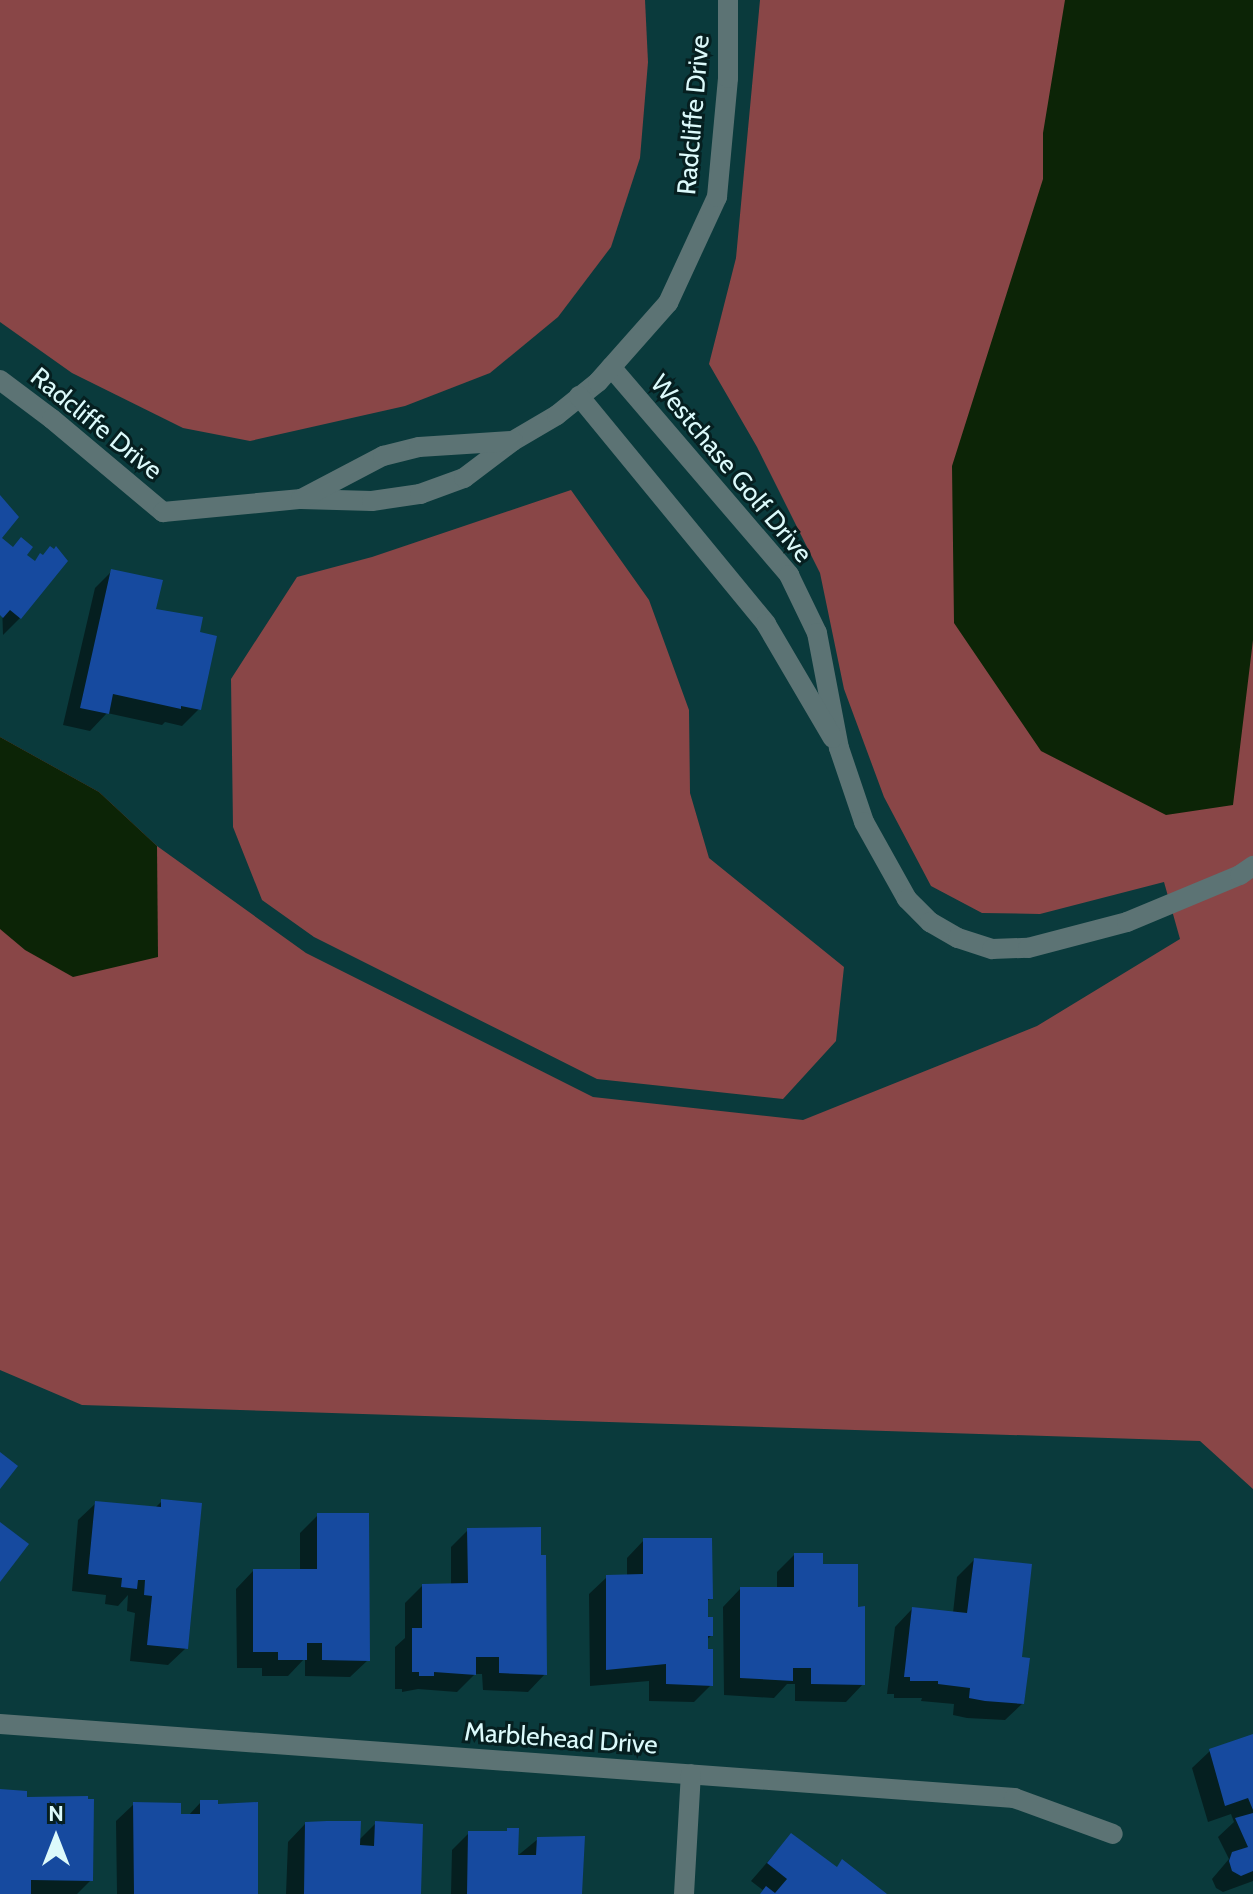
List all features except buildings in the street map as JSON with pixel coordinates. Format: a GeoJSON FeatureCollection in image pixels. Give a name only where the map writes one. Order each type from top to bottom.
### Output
{"type":"FeatureCollection","features":[{"type":"Feature","properties":{"kind":"street","name":"Radcliffe Drive"},"geometry":{"type":"LineString","coordinates":[[0,380],[52,419],[163,512],[301,499],[372,501],[420,494],[464,478],[513,441],[557,415],[611,367],[668,303],[717,197],[728,78],[728,0]]}},
{"type":"Feature","properties":{"kind":"street","name":"Westchase Golf Drive"},"geometry":{"type":"LineString","coordinates":[[611,367],[789,575],[817,633],[839,748],[864,822],[907,899],[930,922],[958,938],[992,949],[1028,948],[1127,922],[1240,875],[1253,866]]}},
{"type":"Feature","properties":{"kind":"street","name":"Westchase Golf Drive"},"geometry":{"type":"LineString","coordinates":[[579,396],[766,624],[839,748]]}},
{"type":"Feature","properties":{"kind":"street","name":"Radcliffe Drive"},"geometry":{"type":"LineString","coordinates":[[301,499],[383,456],[419,447],[513,441]]}},
{"type":"Feature","properties":{"kind":"street","name":"Marblehead Drive"},"geometry":{"type":"LineString","coordinates":[[0,1724],[1014,1798],[1113,1834]]}},
{"type":"Feature","properties":{"kind":"street"},"geometry":{"type":"LineString","coordinates":[[684,1894],[691,1774]]}},
{"type":"Feature","properties":{"kind":"shaded area"},"geometry":{"type":"Polygon","coordinates":[[[0,0],[645,0],[648,62],[640,158],[611,247],[558,317],[490,373],[405,406],[250,441],[183,428],[72,373],[0,322],[0,0]]]}},
{"type":"Feature","properties":{"kind":"shaded area"},"geometry":{"type":"Polygon","coordinates":[[[760,0],[1253,0],[1253,1489],[1200,1441],[82,1405],[0,1370],[0,737],[99,792],[157,846],[306,953],[593,1097],[803,1120],[1037,1026],[1180,939],[1164,882],[1040,914],[982,913],[931,886],[884,797],[844,689],[820,573],[757,447],[709,364],[736,258],[760,0]]]}},
{"type":"Feature","properties":{"kind":"shaded area"},"geometry":{"type":"Polygon","coordinates":[[[1065,0],[1253,0],[1253,640],[1233,805],[1166,815],[1041,751],[954,623],[952,466],[1043,179],[1043,133],[1065,0]]]}},
{"type":"Feature","properties":{"kind":"shaded area"},"geometry":{"type":"Polygon","coordinates":[[[571,490],[649,600],[689,710],[690,793],[709,858],[844,967],[836,1041],[783,1099],[597,1079],[314,937],[262,900],[233,827],[231,679],[297,577],[372,557],[571,490]]]}},
{"type":"Feature","properties":{"kind":"shaded area"},"geometry":{"type":"Polygon","coordinates":[[[0,737],[99,792],[157,846],[158,957],[73,977],[25,950],[0,929],[0,737]]]}}]}
